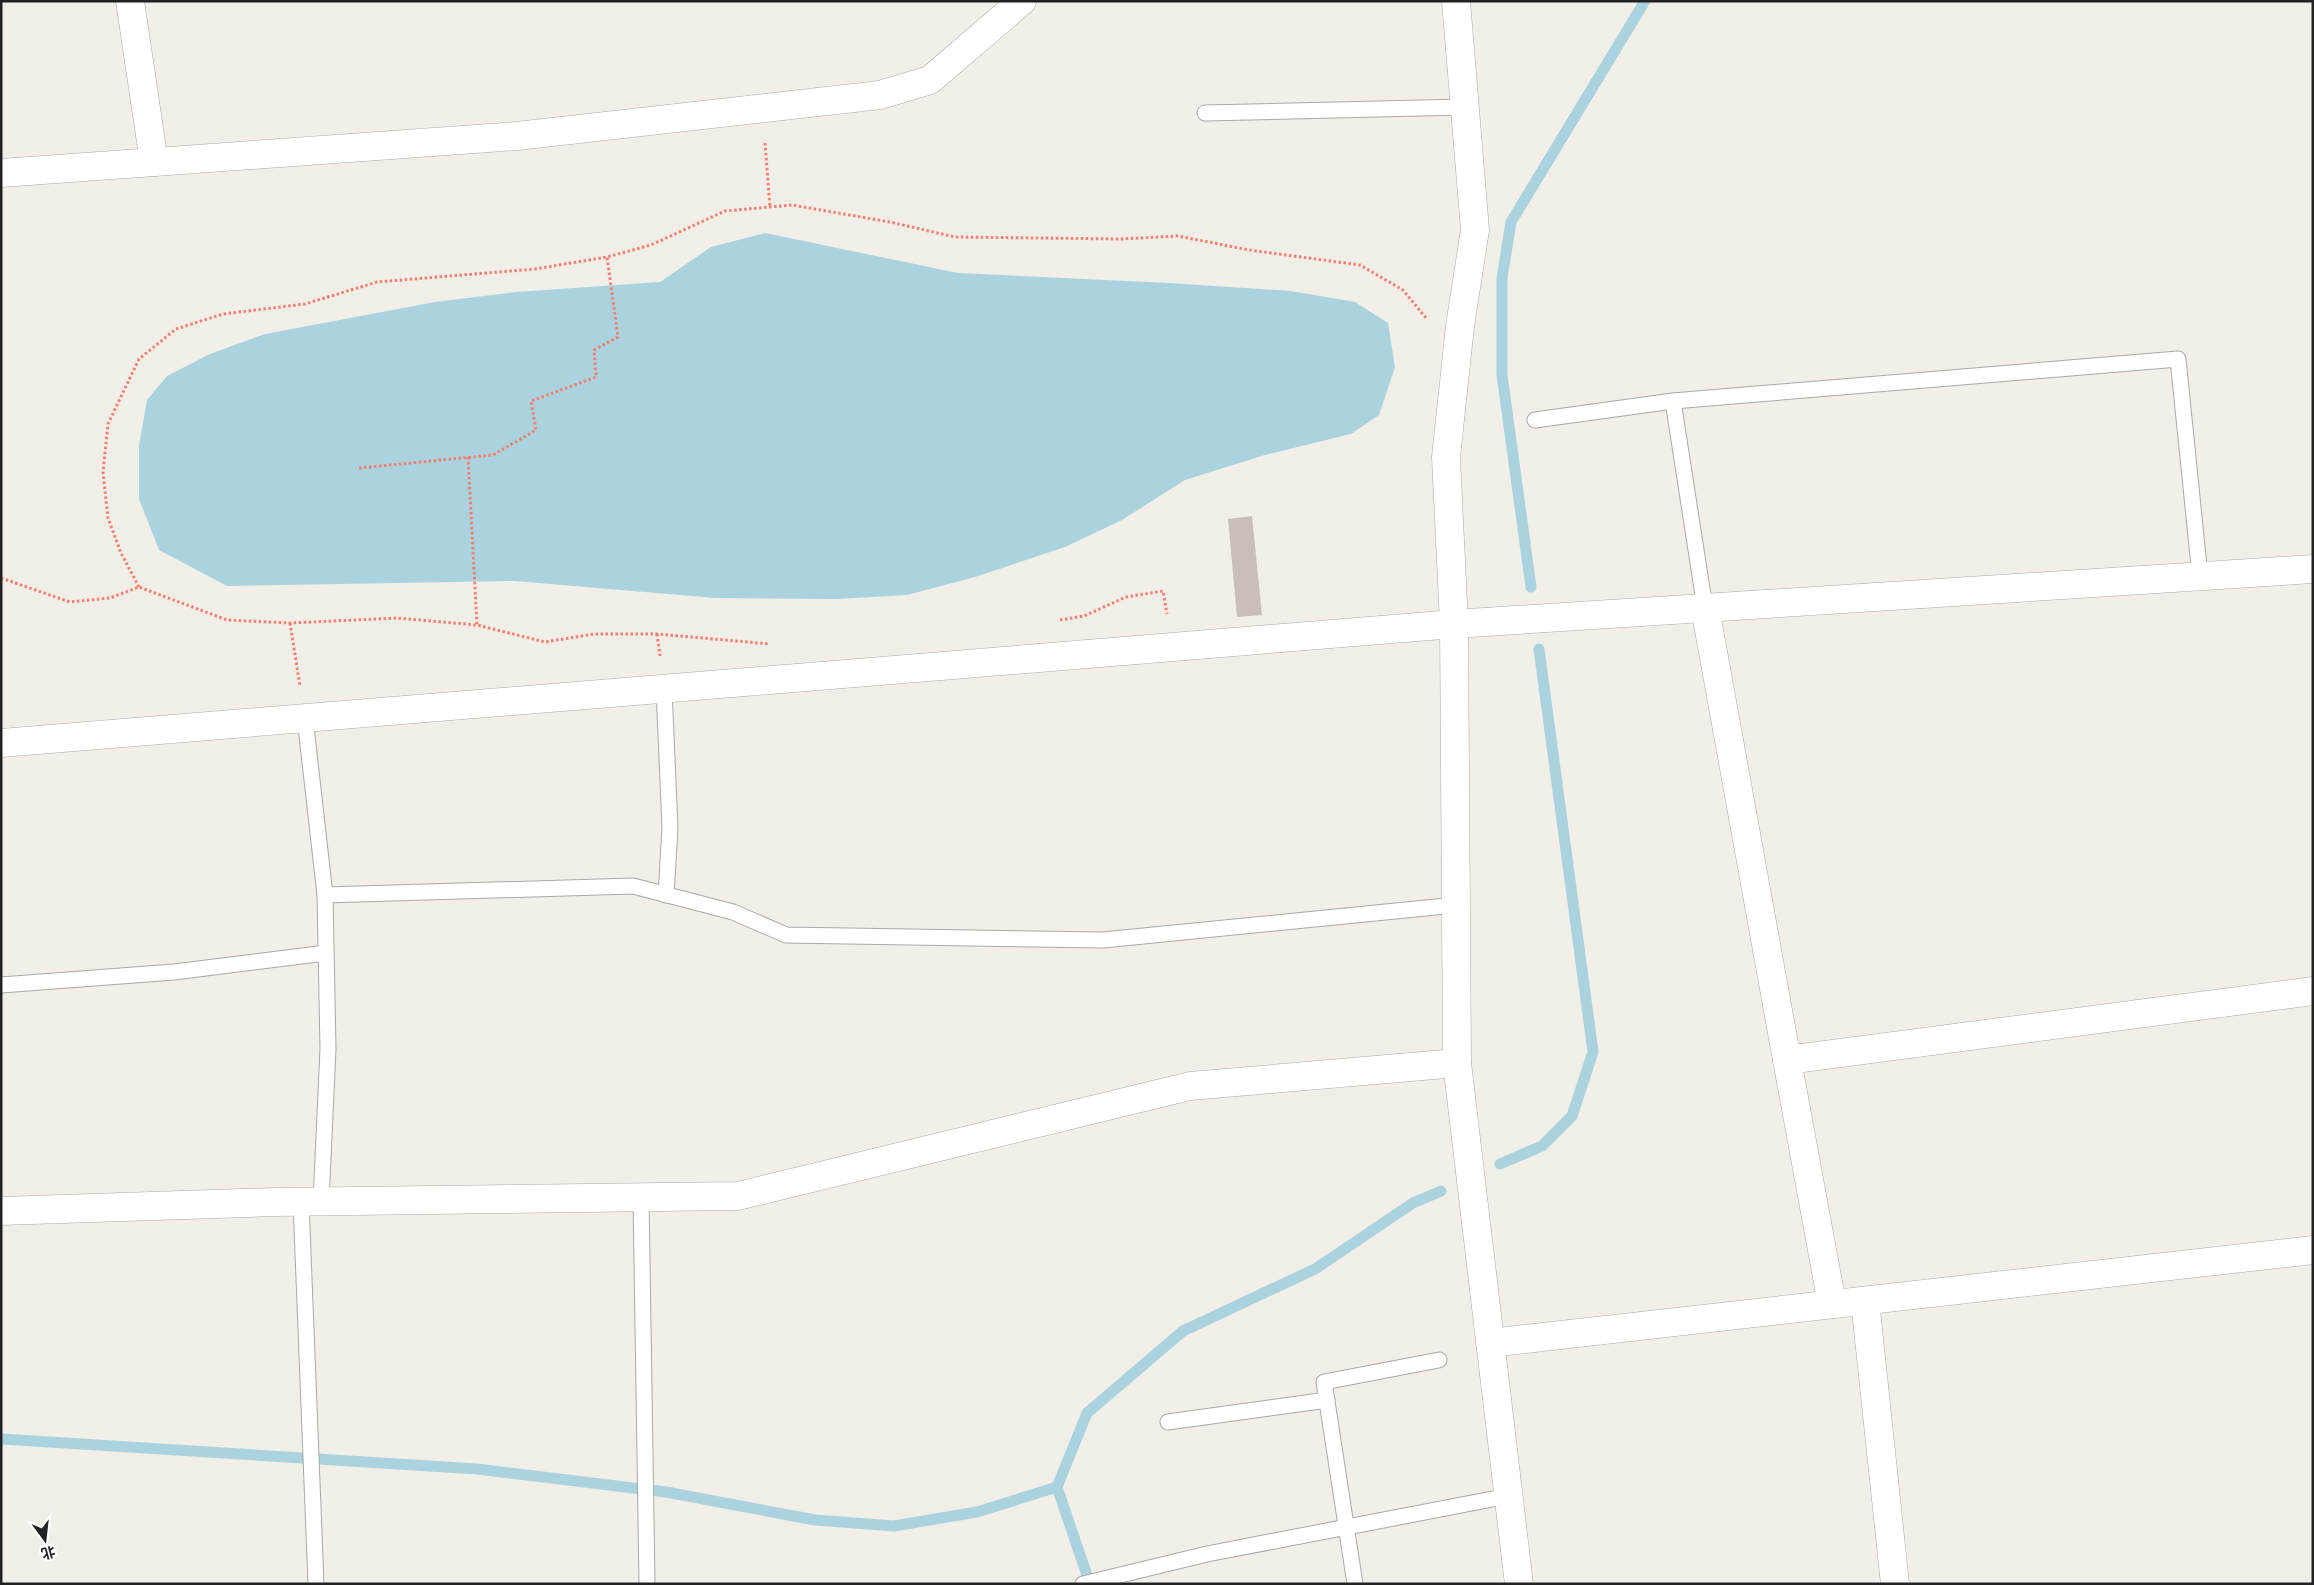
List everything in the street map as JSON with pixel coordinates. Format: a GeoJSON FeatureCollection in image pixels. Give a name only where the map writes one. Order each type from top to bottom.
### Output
{"type":"FeatureCollection","features":[{"type":"Feature","properties":{"kind":"street"},"geometry":{"type":"LineString","coordinates":[[130,1],[154,162]]}},
{"type":"Feature","properties":{"kind":"street"},"geometry":{"type":"LineString","coordinates":[[1,173],[517,136],[880,95],[930,80],[1022,1]]}},
{"type":"Feature","properties":{"kind":"street"},"geometry":{"type":"LineString","coordinates":[[1456,1],[1475,230],[1457,355],[1446,457],[1454,624],[1457,1063],[1518,1584]]}},
{"type":"Feature","properties":{"kind":"street"},"geometry":{"type":"LineString","coordinates":[[1,743],[1454,624],[2313,569]]}},
{"type":"Feature","properties":{"kind":"street"},"geometry":{"type":"LineString","coordinates":[[1706,608],[1832,1304]]}},
{"type":"Feature","properties":{"kind":"street"},"geometry":{"type":"LineString","coordinates":[[1787,1060],[2313,991]]}},
{"type":"Feature","properties":{"kind":"street"},"geometry":{"type":"LineString","coordinates":[[1,1211],[311,1202],[738,1196],[1190,1086],[1457,1063]]}},
{"type":"Feature","properties":{"kind":"street"},"geometry":{"type":"LineString","coordinates":[[1490,1343],[2313,1250]]}},
{"type":"Feature","properties":{"kind":"street"},"geometry":{"type":"LineString","coordinates":[[1865,1301],[1894,1584]]}},
{"type":"Feature","properties":{"kind":"lane"},"geometry":{"type":"LineString","coordinates":[[1205,113],[1465,107]]}},
{"type":"Feature","properties":{"kind":"lane"},"geometry":{"type":"LineString","coordinates":[[1535,420],[1673,401],[2178,359],[2200,576]]}},
{"type":"Feature","properties":{"kind":"lane"},"geometry":{"type":"LineString","coordinates":[[1673,401],[1706,608]]}},
{"type":"Feature","properties":{"kind":"lane"},"geometry":{"type":"LineString","coordinates":[[664,689],[670,828],[666,895]]}},
{"type":"Feature","properties":{"kind":"lane"},"geometry":{"type":"LineString","coordinates":[[305,718],[325,895],[328,1049],[311,1202],[310,1444],[316,1584]]}},
{"type":"Feature","properties":{"kind":"lane"},"geometry":{"type":"LineString","coordinates":[[325,895],[633,886],[733,912],[786,936],[1103,940],[1456,905]]}},
{"type":"Feature","properties":{"kind":"lane"},"geometry":{"type":"LineString","coordinates":[[1,984],[174,972],[326,953]]}},
{"type":"Feature","properties":{"kind":"lane"},"geometry":{"type":"LineString","coordinates":[[640,1197],[647,1584]]}},
{"type":"Feature","properties":{"kind":"lane"},"geometry":{"type":"LineString","coordinates":[[1355,1584],[1324,1382],[1440,1360]]}},
{"type":"Feature","properties":{"kind":"lane"},"geometry":{"type":"LineString","coordinates":[[1168,1422],[1327,1400]]}},
{"type":"Feature","properties":{"kind":"lane"},"geometry":{"type":"LineString","coordinates":[[1083,1584],[1207,1554],[1508,1496]]}},
{"type":"Feature","properties":{"kind":"path"},"geometry":{"type":"LineString","coordinates":[[763,108],[770,207]]}},
{"type":"Feature","properties":{"kind":"path"},"geometry":{"type":"LineString","coordinates":[[139,587],[121,553],[108,518],[103,472],[108,424],[139,359],[176,329],[223,314],[305,304],[377,282],[535,269],[607,257],[651,245],[725,211],[792,205],[890,222],[955,238],[1121,239],[1178,236],[1249,250],[1360,265],[1402,290],[1457,355]]}},
{"type":"Feature","properties":{"kind":"path"},"geometry":{"type":"LineString","coordinates":[[359,468],[492,455],[536,430],[531,402],[596,377],[594,350],[618,337],[607,257]]}},
{"type":"Feature","properties":{"kind":"path"},"geometry":{"type":"LineString","coordinates":[[468,457],[477,624]]}},
{"type":"Feature","properties":{"kind":"path"},"geometry":{"type":"LineString","coordinates":[[1,578],[70,602],[110,598],[139,587],[227,620],[290,623],[397,618],[477,624],[545,642],[594,634],[656,634],[779,645]]}},
{"type":"Feature","properties":{"kind":"path"},"geometry":{"type":"LineString","coordinates":[[1054,620],[1084,616],[1126,597],[1163,591],[1173,646]]}},
{"type":"Feature","properties":{"kind":"path"},"geometry":{"type":"LineString","coordinates":[[290,623],[305,718]]}},
{"type":"Feature","properties":{"kind":"water"},"geometry":{"type":"Polygon","coordinates":[[[765,233],[958,273],[1291,291],[1355,302],[1388,323],[1395,367],[1379,415],[1351,434],[1265,455],[1185,480],[1122,520],[1065,547],[975,577],[907,595],[838,599],[715,598],[515,581],[227,586],[159,550],[139,499],[139,445],[147,400],[167,376],[210,354],[265,334],[435,302],[516,292],[660,282],[711,247],[765,233]]]}},
{"type":"Feature","properties":{"kind":"building"},"geometry":{"type":"Polygon","coordinates":[[[1252,516],[1262,615],[1237,617],[1228,519],[1252,516]]]}},
{"type":"Feature","properties":{"kind":"waterway"},"geometry":{"type":"LineString","coordinates":[[1531,587],[1502,375],[1502,278],[1511,222],[1645,1]]}},
{"type":"Feature","properties":{"kind":"waterway"},"geometry":{"type":"LineString","coordinates":[[1500,1164],[1542,1146],[1572,1116],[1593,1052],[1539,649]]}},
{"type":"Feature","properties":{"kind":"waterway"},"geometry":{"type":"LineString","coordinates":[[1090,1584],[1057,1487],[1087,1413],[1183,1331],[1315,1269],[1413,1203],[1441,1191]]}},
{"type":"Feature","properties":{"kind":"waterway"},"geometry":{"type":"LineString","coordinates":[[1,1439],[477,1469],[666,1492],[815,1520],[894,1526],[977,1512],[1057,1487]]}}]}
